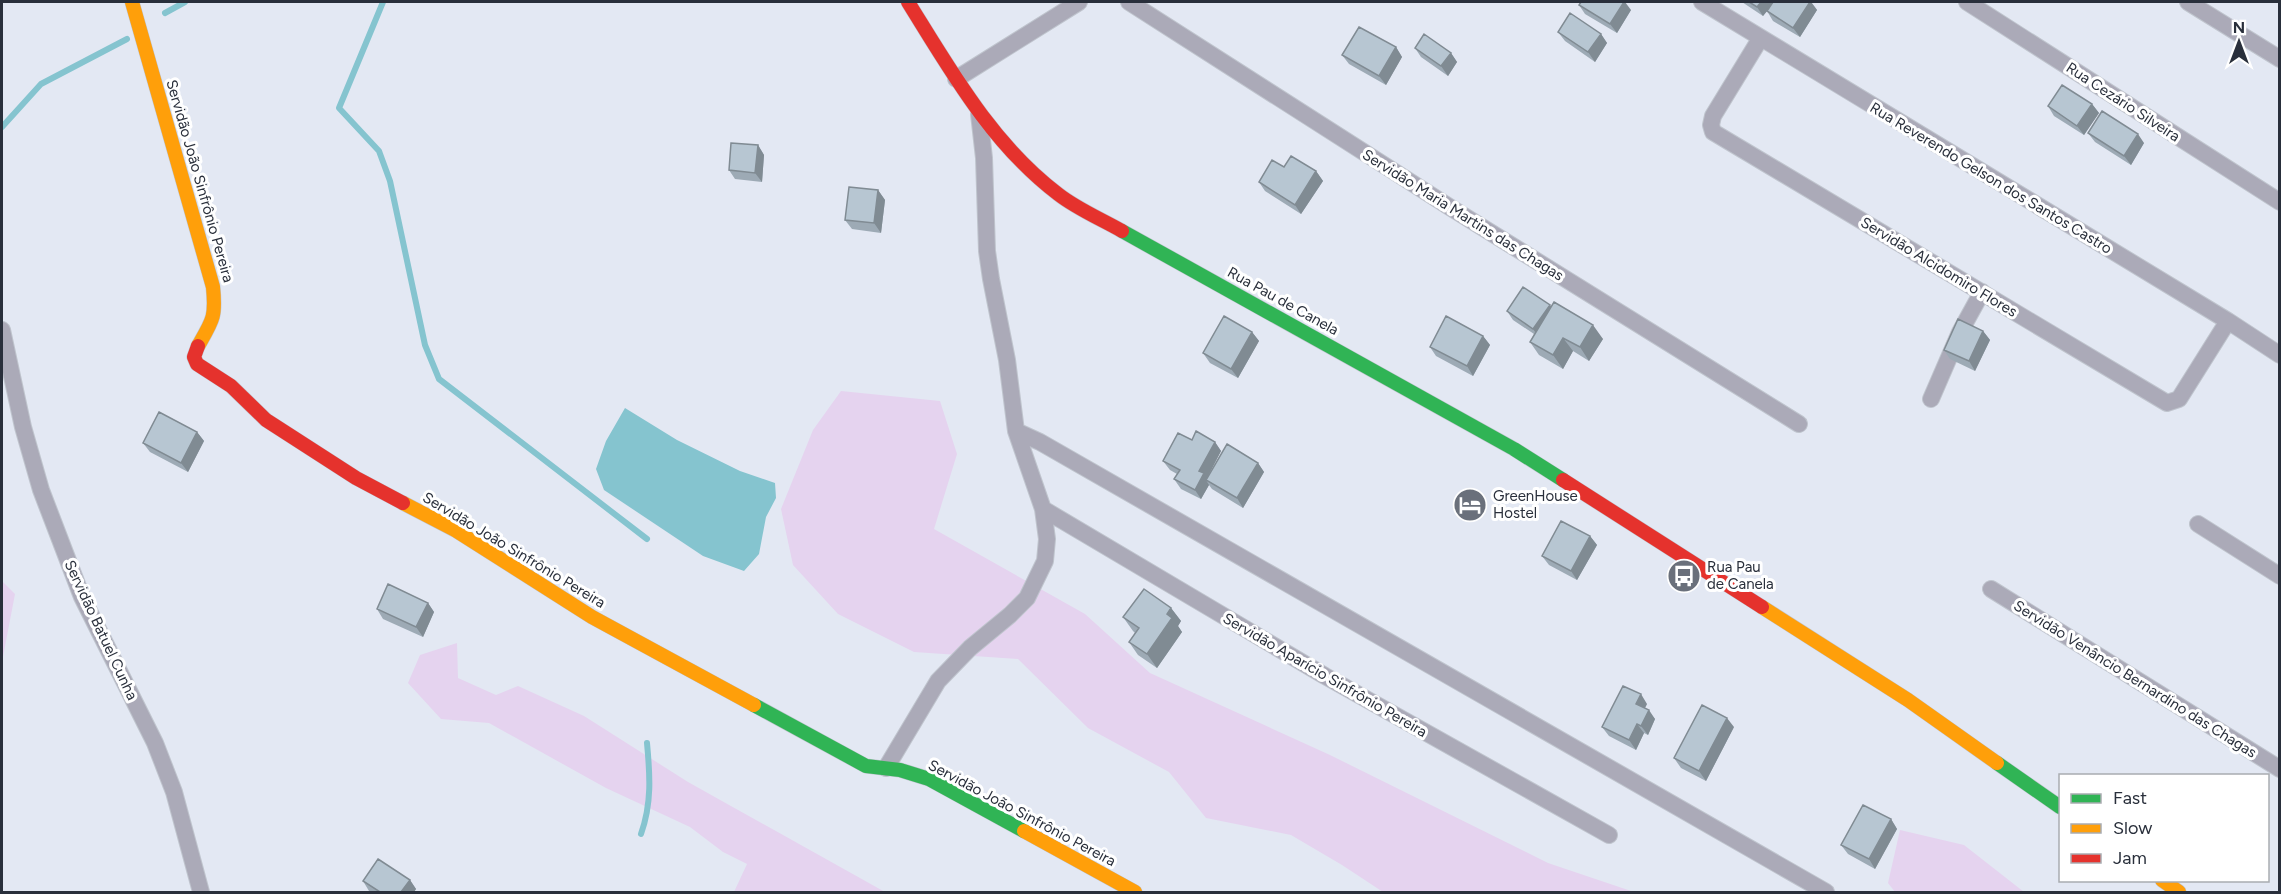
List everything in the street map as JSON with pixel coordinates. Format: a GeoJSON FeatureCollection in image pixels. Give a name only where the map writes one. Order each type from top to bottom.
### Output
{"type":"FeatureCollection","features":[{"type":"Feature","properties":{"kind":"street","name":"Servidão João Sinfrônio Pereira"},"geometry":{"type":"LineString","coordinates":[[132,2],[213,287],[215,310],[213,321],[197,348],[194,357],[197,364],[231,386],[266,420],[356,478],[455,530],[592,617],[866,766],[900,770],[929,780],[1135,892]]}},
{"type":"Feature","properties":{"kind":"street","name":"Rua Pau de Canela"},"geometry":{"type":"LineString","coordinates":[[908,2],[979,114],[1022,165],[1060,196],[1535,461],[1908,700],[2059,806]]}},
{"type":"Feature","properties":{"kind":"street"},"geometry":{"type":"LineString","coordinates":[[956,79],[1079,2]]}},
{"type":"Feature","properties":{"kind":"street","name":"Servidão Maria Martins das Chagas"},"geometry":{"type":"LineString","coordinates":[[1129,2],[1448,206],[1798,424]]}},
{"type":"Feature","properties":{"kind":"street","name":"Rua Reverendo Gelson dos Santos Castro"},"geometry":{"type":"LineString","coordinates":[[1702,2],[2228,321],[2280,356]]}},
{"type":"Feature","properties":{"kind":"street","name":"Rua Cezário Silveira"},"geometry":{"type":"LineString","coordinates":[[1967,2],[2280,202]]}},
{"type":"Feature","properties":{"kind":"street"},"geometry":{"type":"LineString","coordinates":[[2188,2],[2280,59]]}},
{"type":"Feature","properties":{"kind":"street","name":"Servidão Alcidomiro Flores"},"geometry":{"type":"LineString","coordinates":[[1760,39],[1713,116],[1711,124],[1713,132],[2167,403],[2179,399],[2228,321]]}},
{"type":"Feature","properties":{"kind":"street"},"geometry":{"type":"LineString","coordinates":[[886,768],[923,704],[951,665],[1027,598],[1045,561],[1047,539],[1043,509],[1016,431],[1007,360],[987,251],[984,158],[979,114]]}},
{"type":"Feature","properties":{"kind":"street"},"geometry":{"type":"LineString","coordinates":[[1931,399],[1960,332],[1982,292]]}},
{"type":"Feature","properties":{"kind":"street","name":"Servidão Batuel Cunha"},"geometry":{"type":"LineString","coordinates":[[2,330],[26,439],[41,490],[82,597],[155,743],[174,792],[201,892]]}},
{"type":"Feature","properties":{"kind":"street"},"geometry":{"type":"LineString","coordinates":[[1016,431],[1040,442],[1826,892]]}},
{"type":"Feature","properties":{"kind":"street","name":"Servidão Aparício Sinfrônio Pereira"},"geometry":{"type":"LineString","coordinates":[[1043,509],[1324,676],[1609,835]]}},
{"type":"Feature","properties":{"kind":"street"},"geometry":{"type":"LineString","coordinates":[[2198,524],[2280,576]]}},
{"type":"Feature","properties":{"kind":"street","name":"Servidão Venâncio Bernardino das Chagas"},"geometry":{"type":"LineString","coordinates":[[1991,589],[2280,769]]}},
{"type":"Feature","properties":{"kind":"street"},"geometry":{"type":"LineString","coordinates":[[2165,882],[2179,892]]}},
{"type":"Feature","properties":{"kind":"shaded area"},"geometry":{"type":"Polygon","coordinates":[[[841,391],[940,401],[957,454],[934,529],[1085,614],[1150,673],[1330,755],[1548,863],[1634,892],[1383,892],[1291,835],[1206,818],[1169,772],[1088,728],[1018,659],[914,652],[838,614],[793,565],[781,509],[813,430],[841,391]]]}},
{"type":"Feature","properties":{"kind":"shaded area"},"geometry":{"type":"Polygon","coordinates":[[[2,581],[15,594],[2,662],[2,581]]]}},
{"type":"Feature","properties":{"kind":"shaded area"},"geometry":{"type":"Polygon","coordinates":[[[457,643],[458,678],[496,695],[518,686],[584,716],[688,782],[885,892],[734,892],[747,864],[723,852],[690,827],[606,788],[489,723],[441,719],[408,683],[420,655],[457,643]]]}},
{"type":"Feature","properties":{"kind":"shaded area"},"geometry":{"type":"Polygon","coordinates":[[[1900,830],[1964,845],[2024,892],[1895,892],[1888,883],[1900,830]]]}},
{"type":"Feature","properties":{"kind":"water"},"geometry":{"type":"Polygon","coordinates":[[[625,408],[677,440],[740,471],[775,483],[776,498],[766,517],[759,554],[744,571],[703,556],[604,490],[596,469],[606,441],[625,408]]]}},
{"type":"Feature","properties":{"kind":"building"},"geometry":{"type":"Polygon","coordinates":[[[1581,2],[1624,2],[1610,24],[1579,5],[1581,2]]]}},
{"type":"Feature","properties":{"kind":"building"},"geometry":{"type":"Polygon","coordinates":[[[1749,2],[1761,2],[1757,7],[1749,2]]]}},
{"type":"Feature","properties":{"kind":"building"},"geometry":{"type":"Polygon","coordinates":[[[1773,2],[1810,2],[1793,28],[1767,11],[1773,2]]]}},
{"type":"Feature","properties":{"kind":"building"},"geometry":{"type":"Polygon","coordinates":[[[1570,13],[1601,34],[1588,52],[1558,32],[1570,13]]]}},
{"type":"Feature","properties":{"kind":"building"},"geometry":{"type":"Polygon","coordinates":[[[1359,27],[1396,47],[1379,76],[1342,55],[1359,27]]]}},
{"type":"Feature","properties":{"kind":"building"},"geometry":{"type":"Polygon","coordinates":[[[1424,34],[1451,53],[1441,66],[1415,48],[1424,34]]]}},
{"type":"Feature","properties":{"kind":"building"},"geometry":{"type":"Polygon","coordinates":[[[2062,85],[2092,104],[2077,126],[2048,106],[2062,85]]]}},
{"type":"Feature","properties":{"kind":"building"},"geometry":{"type":"Polygon","coordinates":[[[2102,111],[2138,134],[2124,156],[2088,133],[2102,111]]]}},
{"type":"Feature","properties":{"kind":"building"},"geometry":{"type":"Polygon","coordinates":[[[731,143],[758,145],[755,173],[729,170],[731,143]]]}},
{"type":"Feature","properties":{"kind":"building"},"geometry":{"type":"Polygon","coordinates":[[[1291,156],[1316,171],[1295,205],[1259,182],[1272,160],[1284,167],[1291,156]]]}},
{"type":"Feature","properties":{"kind":"building"},"geometry":{"type":"Polygon","coordinates":[[[849,187],[878,190],[874,223],[845,220],[849,187]]]}},
{"type":"Feature","properties":{"kind":"building"},"geometry":{"type":"Polygon","coordinates":[[[1523,287],[1550,305],[1533,329],[1507,311],[1523,287]]]}},
{"type":"Feature","properties":{"kind":"building"},"geometry":{"type":"Polygon","coordinates":[[[1554,302],[1593,325],[1580,347],[1563,338],[1553,355],[1530,342],[1554,302]]]}},
{"type":"Feature","properties":{"kind":"building"},"geometry":{"type":"Polygon","coordinates":[[[1224,316],[1252,332],[1231,369],[1203,353],[1224,316]]]}},
{"type":"Feature","properties":{"kind":"building"},"geometry":{"type":"Polygon","coordinates":[[[1446,316],[1483,336],[1467,366],[1430,347],[1446,316]]]}},
{"type":"Feature","properties":{"kind":"building"},"geometry":{"type":"Polygon","coordinates":[[[1958,319],[1983,331],[1969,361],[1944,350],[1958,319]]]}},
{"type":"Feature","properties":{"kind":"building"},"geometry":{"type":"Polygon","coordinates":[[[159,412],[197,432],[181,463],[143,443],[159,412]]]}},
{"type":"Feature","properties":{"kind":"building"},"geometry":{"type":"Polygon","coordinates":[[[1196,431],[1215,442],[1199,471],[1204,473],[1195,490],[1174,479],[1180,470],[1163,461],[1178,433],[1192,440],[1196,431]]]}},
{"type":"Feature","properties":{"kind":"building"},"geometry":{"type":"Polygon","coordinates":[[[1227,444],[1258,463],[1237,498],[1206,480],[1227,444]]]}},
{"type":"Feature","properties":{"kind":"building"},"geometry":{"type":"Polygon","coordinates":[[[1561,521],[1590,536],[1571,571],[1542,556],[1561,521]]]}},
{"type":"Feature","properties":{"kind":"building"},"geometry":{"type":"Polygon","coordinates":[[[388,584],[428,603],[416,627],[377,609],[388,584]]]}},
{"type":"Feature","properties":{"kind":"building"},"geometry":{"type":"Polygon","coordinates":[[[1144,589],[1171,608],[1167,614],[1172,618],[1147,654],[1129,642],[1139,628],[1123,617],[1144,589]]]}},
{"type":"Feature","properties":{"kind":"building"},"geometry":{"type":"Polygon","coordinates":[[[1623,686],[1641,694],[1636,704],[1649,710],[1641,726],[1637,724],[1629,740],[1602,727],[1623,686]]]}},
{"type":"Feature","properties":{"kind":"building"},"geometry":{"type":"Polygon","coordinates":[[[1702,705],[1727,718],[1699,771],[1674,758],[1702,705]]]}},
{"type":"Feature","properties":{"kind":"building"},"geometry":{"type":"Polygon","coordinates":[[[1863,805],[1891,819],[1869,859],[1841,845],[1863,805]]]}},
{"type":"Feature","properties":{"kind":"building"},"geometry":{"type":"Polygon","coordinates":[[[378,859],[410,880],[401,892],[380,892],[363,881],[378,859]]]}},
{"type":"Feature","properties":{"kind":"waterway"},"geometry":{"type":"LineString","coordinates":[[165,13],[185,2]]}},
{"type":"Feature","properties":{"kind":"waterway"},"geometry":{"type":"LineString","coordinates":[[383,2],[339,108],[379,151],[390,181],[425,345],[439,379],[647,539]]}},
{"type":"Feature","properties":{"kind":"waterway"},"geometry":{"type":"LineString","coordinates":[[2,127],[41,84],[127,39]]}},
{"type":"Feature","properties":{"kind":"waterway"},"geometry":{"type":"LineString","coordinates":[[641,834],[649,800],[647,743]]}},
{"type":"Feature","properties":{"kind":"traffic: fast"},"geometry":{"type":"LineString","coordinates":[[1122,231],[1514,449],[1563,480]]}},
{"type":"Feature","properties":{"kind":"traffic: fast"},"geometry":{"type":"LineString","coordinates":[[754,705],[866,766],[900,770],[929,779],[1024,831]]}},
{"type":"Feature","properties":{"kind":"traffic: fast"},"geometry":{"type":"LineString","coordinates":[[1997,763],[2059,806]]}},
{"type":"Feature","properties":{"kind":"traffic: slow"},"geometry":{"type":"LineString","coordinates":[[132,2],[213,287],[212,318],[198,346]]}},
{"type":"Feature","properties":{"kind":"traffic: slow"},"geometry":{"type":"LineString","coordinates":[[403,503],[455,530],[592,617],[754,705]]}},
{"type":"Feature","properties":{"kind":"traffic: slow"},"geometry":{"type":"LineString","coordinates":[[1762,607],[1908,700],[1997,763]]}},
{"type":"Feature","properties":{"kind":"traffic: slow"},"geometry":{"type":"LineString","coordinates":[[1024,831],[1135,892]]}},
{"type":"Feature","properties":{"kind":"traffic: slow"},"geometry":{"type":"LineString","coordinates":[[2165,882],[2179,892]]}},
{"type":"Feature","properties":{"kind":"traffic: jam"},"geometry":{"type":"LineString","coordinates":[[908,2],[974,105],[1013,153],[1034,174],[1065,199],[1122,231]]}},
{"type":"Feature","properties":{"kind":"traffic: jam"},"geometry":{"type":"LineString","coordinates":[[198,346],[194,357],[197,364],[231,386],[266,420],[356,478],[403,503]]}},
{"type":"Feature","properties":{"kind":"traffic: jam"},"geometry":{"type":"LineString","coordinates":[[1563,480],[1762,607]]}},
{"type":"Feature","properties":{"kind":"place","name":"GreenHouse Hostel"},"geometry":{"type":"Point","coordinates":[1470,505]}},
{"type":"Feature","properties":{"kind":"place","name":"Rua Pau de Canela"},"geometry":{"type":"Point","coordinates":[1684,576]}}]}
